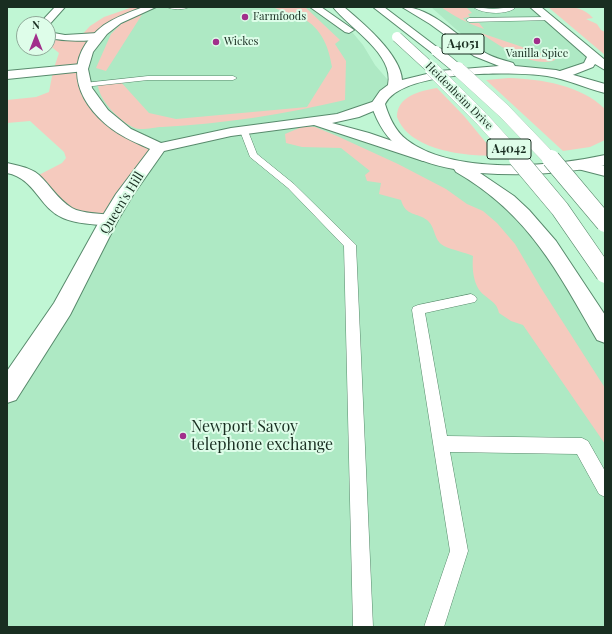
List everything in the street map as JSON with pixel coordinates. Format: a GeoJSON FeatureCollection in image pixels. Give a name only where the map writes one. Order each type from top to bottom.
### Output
{"type":"FeatureCollection","features":[{"type":"Feature","properties":{"kind":"main road"},"geometry":{"type":"LineString","coordinates":[[50,16],[57,7]]}},
{"type":"Feature","properties":{"kind":"main road"},"geometry":{"type":"LineString","coordinates":[[151,7],[114,24],[98,36],[91,45],[81,68],[84,85],[97,106],[108,118],[126,131],[159,148],[244,130],[354,114],[378,104],[382,95],[394,87],[431,77],[466,72],[525,70],[561,75],[605,89]]}},
{"type":"Feature","properties":{"kind":"main road"},"geometry":{"type":"LineString","coordinates":[[315,7],[381,50]]}},
{"type":"Feature","properties":{"kind":"main road"},"geometry":{"type":"LineString","coordinates":[[338,7],[354,19],[381,50],[392,66],[396,76],[394,87]]}},
{"type":"Feature","properties":{"kind":"main road","name":"Heidenheim Drive"},"geometry":{"type":"LineString","coordinates":[[378,7],[459,68],[483,89],[519,124],[605,224]]}},
{"type":"Feature","properties":{"kind":"main road","name":"A4051"},"geometry":{"type":"LineString","coordinates":[[407,7],[434,22],[478,54],[525,70]]}},
{"type":"Feature","properties":{"kind":"main road"},"geometry":{"type":"LineString","coordinates":[[426,7],[434,22]]}},
{"type":"Feature","properties":{"kind":"main road"},"geometry":{"type":"LineString","coordinates":[[535,7],[605,66]]}},
{"type":"Feature","properties":{"kind":"main road","name":"Heidenheim Drive"},"geometry":{"type":"LineString","coordinates":[[391,33],[436,71],[499,137],[560,210],[605,274]]}},
{"type":"Feature","properties":{"kind":"main road"},"geometry":{"type":"LineString","coordinates":[[56,36],[65,38],[98,36]]}},
{"type":"Feature","properties":{"kind":"main road"},"geometry":{"type":"LineString","coordinates":[[561,75],[584,68],[589,65],[593,56]]}},
{"type":"Feature","properties":{"kind":"main road"},"geometry":{"type":"LineString","coordinates":[[7,75],[81,68]]}},
{"type":"Feature","properties":{"kind":"main road"},"geometry":{"type":"LineString","coordinates":[[584,68],[605,72]]}},
{"type":"Feature","properties":{"kind":"main road","name":"A4042"},"geometry":{"type":"LineString","coordinates":[[378,104],[390,131],[402,144],[431,159],[455,166],[515,170],[580,165],[605,160]]}},
{"type":"Feature","properties":{"kind":"main road"},"geometry":{"type":"LineString","coordinates":[[311,121],[364,136],[431,159]]}},
{"type":"Feature","properties":{"kind":"main road","name":"Queen's Hill"},"geometry":{"type":"LineString","coordinates":[[7,392],[62,309],[109,220],[125,194],[159,148]]}},
{"type":"Feature","properties":{"kind":"main road"},"geometry":{"type":"LineString","coordinates":[[580,165],[605,172]]}},
{"type":"Feature","properties":{"kind":"main road","name":"A4042"},"geometry":{"type":"LineString","coordinates":[[455,166],[483,181],[508,199],[538,230],[605,334]]}},
{"type":"Feature","properties":{"kind":"main road"},"geometry":{"type":"LineString","coordinates":[[7,168],[21,171],[33,178],[52,202],[69,214],[109,220]]}},
{"type":"Feature","properties":{"kind":"lane"},"geometry":{"type":"LineString","coordinates":[[170,7],[186,7]]}},
{"type":"Feature","properties":{"kind":"lane"},"geometry":{"type":"LineString","coordinates":[[476,7],[489,10],[505,10],[511,9],[511,7]]}},
{"type":"Feature","properties":{"kind":"lane"},"geometry":{"type":"LineString","coordinates":[[469,20],[549,19]]}},
{"type":"Feature","properties":{"kind":"lane"},"geometry":{"type":"LineString","coordinates":[[84,85],[148,78],[233,78]]}},
{"type":"Feature","properties":{"kind":"lane"},"geometry":{"type":"LineString","coordinates":[[244,130],[253,155],[291,186],[350,244],[363,627]]}},
{"type":"Feature","properties":{"kind":"lane"},"geometry":{"type":"LineString","coordinates":[[434,627],[459,551],[418,310],[471,299]]}},
{"type":"Feature","properties":{"kind":"lane"},"geometry":{"type":"LineString","coordinates":[[440,444],[582,446],[605,488]]}},
{"type":"Feature","properties":{"kind":"shaded area"},"geometry":{"type":"Polygon","coordinates":[[[133,7],[151,7],[121,20],[91,45],[84,85],[108,118],[159,148],[109,220],[69,214],[33,178],[62,163],[66,158],[64,152],[30,121],[7,123],[7,100],[36,97],[49,92],[53,71],[59,53],[56,51],[56,36],[79,38],[90,26],[104,17],[133,7]]]}},
{"type":"Feature","properties":{"kind":"shaded area"},"geometry":{"type":"Polygon","coordinates":[[[151,7],[315,7],[352,32],[363,45],[375,65],[394,87],[378,104],[312,121],[455,166],[508,199],[605,334],[605,627],[7,627],[7,392],[109,220],[126,131],[97,106],[81,68],[108,27],[151,7]]]}},
{"type":"Feature","properties":{"kind":"shaded area"},"geometry":{"type":"Polygon","coordinates":[[[273,7],[305,7],[340,40],[335,44],[346,61],[345,100],[254,118],[185,126],[138,129],[129,125],[117,116],[103,98],[98,86],[105,82],[119,80],[149,113],[176,119],[307,107],[332,67],[329,53],[323,39],[315,27],[309,22],[273,7]]]}},
{"type":"Feature","properties":{"kind":"shaded area"},"geometry":{"type":"Polygon","coordinates":[[[431,7],[535,7],[587,50],[589,65],[561,75],[525,70],[486,54],[477,48],[431,7]]]}},
{"type":"Feature","properties":{"kind":"shaded area"},"geometry":{"type":"Polygon","coordinates":[[[441,7],[466,7],[472,13],[468,14],[470,17],[463,18],[467,22],[441,7]]]}},
{"type":"Feature","properties":{"kind":"shaded area"},"geometry":{"type":"Polygon","coordinates":[[[548,7],[578,8],[593,18],[586,19],[597,24],[601,30],[605,32],[605,55],[548,7]]]}},
{"type":"Feature","properties":{"kind":"shaded area"},"geometry":{"type":"Polygon","coordinates":[[[143,13],[106,71],[96,68],[111,34],[121,24],[143,13]]]}},
{"type":"Feature","properties":{"kind":"shaded area"},"geometry":{"type":"Polygon","coordinates":[[[469,23],[479,23],[484,29],[478,27],[469,23]]]}},
{"type":"Feature","properties":{"kind":"shaded area"},"geometry":{"type":"Polygon","coordinates":[[[481,33],[555,58],[555,60],[547,62],[527,59],[496,44],[481,33]]]}},
{"type":"Feature","properties":{"kind":"shaded area"},"geometry":{"type":"Polygon","coordinates":[[[509,78],[534,80],[560,85],[584,94],[595,101],[605,109],[605,140],[590,147],[563,151],[486,80],[509,78]]]}},
{"type":"Feature","properties":{"kind":"shaded area"},"geometry":{"type":"Polygon","coordinates":[[[437,88],[464,116],[497,156],[470,155],[440,149],[426,144],[414,137],[404,128],[397,117],[398,110],[405,99],[417,93],[437,88]]]}},
{"type":"Feature","properties":{"kind":"shaded area"},"geometry":{"type":"Polygon","coordinates":[[[304,126],[315,127],[398,164],[446,189],[467,204],[483,211],[497,223],[515,244],[541,288],[605,388],[605,444],[523,325],[511,321],[499,313],[495,304],[480,291],[474,277],[473,256],[444,246],[436,237],[432,226],[427,220],[409,212],[401,200],[379,194],[381,183],[367,181],[365,175],[370,171],[341,148],[302,147],[286,143],[285,134],[304,126]]]}},
{"type":"Feature","properties":{"kind":"place","name":"Farmfoods"},"geometry":{"type":"Point","coordinates":[245,17]}},
{"type":"Feature","properties":{"kind":"place","name":"Vanilla Spice"},"geometry":{"type":"Point","coordinates":[537,41]}},
{"type":"Feature","properties":{"kind":"place","name":"Wickes"},"geometry":{"type":"Point","coordinates":[216,42]}},
{"type":"Feature","properties":{"kind":"place","name":"Newport Savoy telephone exchange"},"geometry":{"type":"Point","coordinates":[183,436]}}]}
